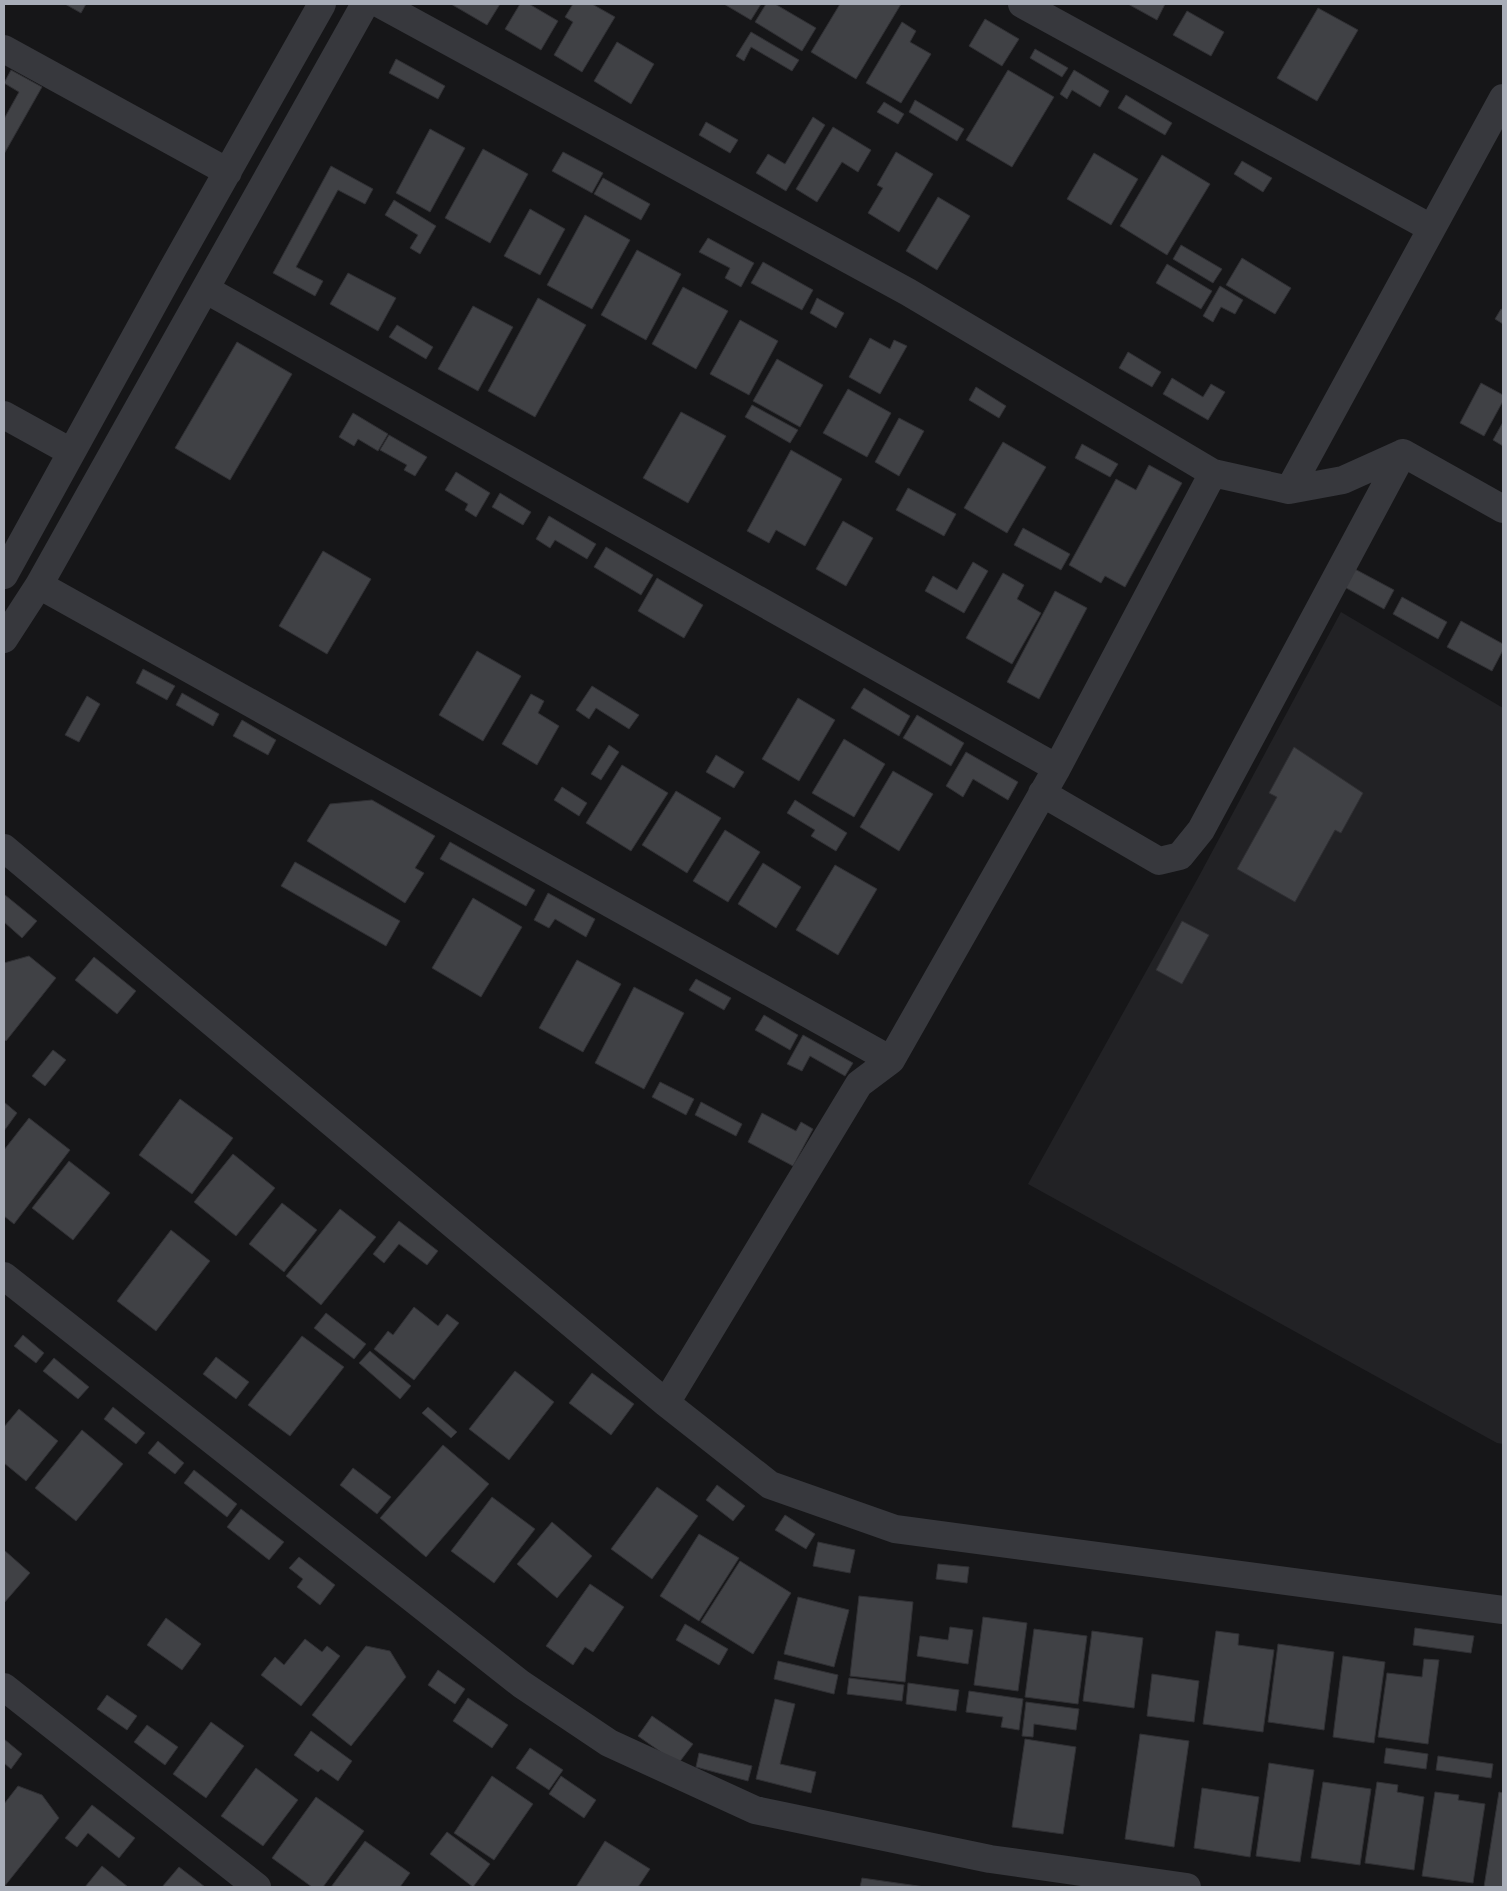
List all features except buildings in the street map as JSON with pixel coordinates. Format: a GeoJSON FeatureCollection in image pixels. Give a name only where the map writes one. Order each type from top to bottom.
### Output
{"type":"FeatureCollection","features":[{"type":"Feature","properties":{"kind":"street"},"geometry":{"type":"LineString","coordinates":[[4,575],[322,4]]}},
{"type":"Feature","properties":{"kind":"street"},"geometry":{"type":"LineString","coordinates":[[4,639],[39,585],[365,4]]}},
{"type":"Feature","properties":{"kind":"street"},"geometry":{"type":"LineString","coordinates":[[380,4],[908,292],[1214,473],[1288,490],[1343,480],[1403,454]]}},
{"type":"Feature","properties":{"kind":"street"},"geometry":{"type":"LineString","coordinates":[[1022,4],[1431,228]]}},
{"type":"Feature","properties":{"kind":"street"},"geometry":{"type":"LineString","coordinates":[[4,49],[228,172]]}},
{"type":"Feature","properties":{"kind":"street"},"geometry":{"type":"LineString","coordinates":[[1288,490],[1431,228],[1497,125],[1503,98]]}},
{"type":"Feature","properties":{"kind":"street"},"geometry":{"type":"LineString","coordinates":[[205,289],[1057,768]]}},
{"type":"Feature","properties":{"kind":"street"},"geometry":{"type":"LineString","coordinates":[[4,415],[71,452]]}},
{"type":"Feature","properties":{"kind":"street"},"geometry":{"type":"LineString","coordinates":[[1403,454],[1503,509]]}},
{"type":"Feature","properties":{"kind":"street"},"geometry":{"type":"LineString","coordinates":[[1042,793],[1159,861],[1180,856],[1201,830],[1403,454]]}},
{"type":"Feature","properties":{"kind":"street"},"geometry":{"type":"LineString","coordinates":[[666,1402],[859,1084],[891,1060],[1057,768],[1214,473]]}},
{"type":"Feature","properties":{"kind":"street"},"geometry":{"type":"LineString","coordinates":[[39,585],[891,1060]]}},
{"type":"Feature","properties":{"kind":"street"},"geometry":{"type":"LineString","coordinates":[[4,848],[666,1402],[770,1485],[895,1529],[1503,1610]]}},
{"type":"Feature","properties":{"kind":"street"},"geometry":{"type":"LineString","coordinates":[[4,1276],[521,1684],[609,1744],[755,1810],[990,1859],[1187,1887]]}},
{"type":"Feature","properties":{"kind":"street"},"geometry":{"type":"LineString","coordinates":[[4,1687],[257,1887]]}},
{"type":"Feature","properties":{"kind":"shaded area"},"geometry":{"type":"Polygon","coordinates":[[[1341,612],[1503,708],[1503,1444],[1497,1443],[1028,1184],[1198,878],[1341,612]]]}}]}
